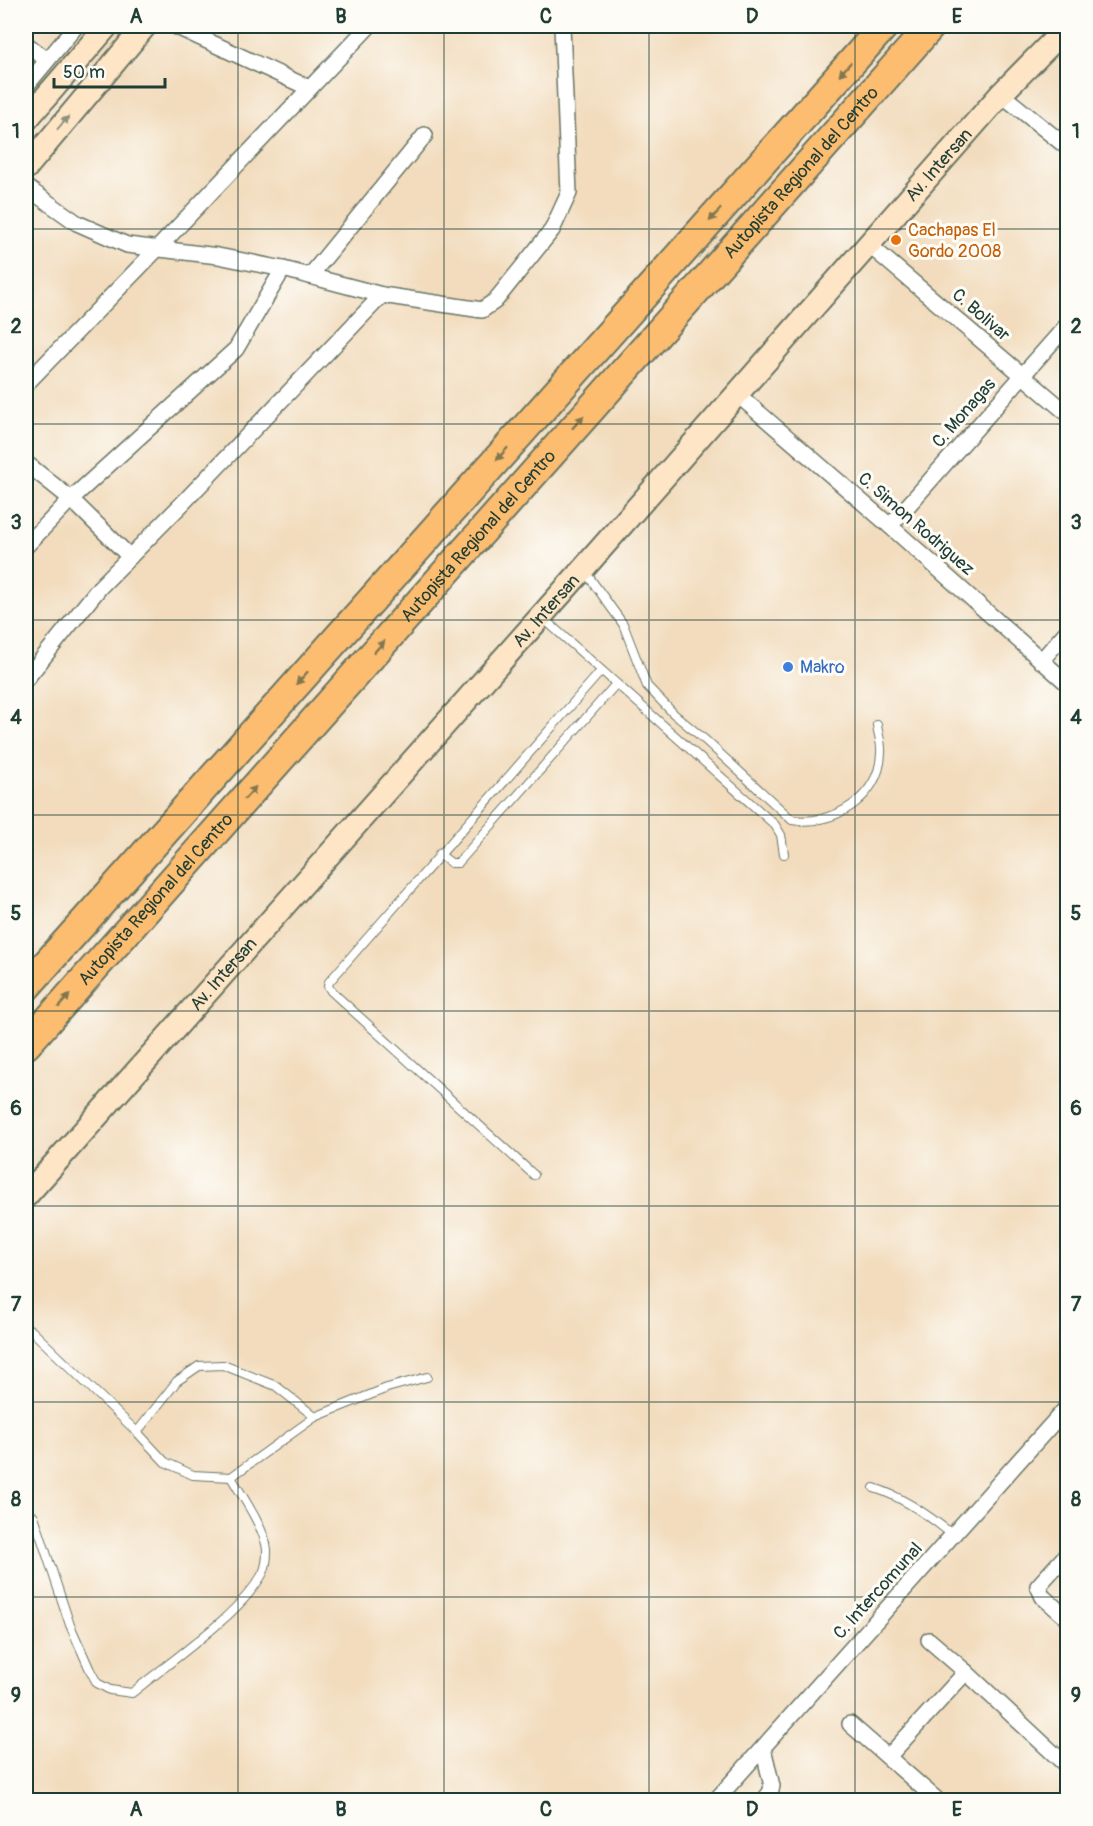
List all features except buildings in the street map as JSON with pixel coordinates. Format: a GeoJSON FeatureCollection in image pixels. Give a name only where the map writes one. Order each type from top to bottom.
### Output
{"type":"FeatureCollection","features":[{"type":"Feature","properties":{"kind":"highway","name":"Autopista Regional del Centro"},"geometry":{"type":"LineString","coordinates":[[26,987],[884,26]]}},
{"type":"Feature","properties":{"kind":"highway","name":"Autopista Regional del Centro"},"geometry":{"type":"LineString","coordinates":[[26,1045],[931,26]]}},
{"type":"Feature","properties":{"kind":"street"},"geometry":{"type":"LineString","coordinates":[[26,86],[76,26]]}},
{"type":"Feature","properties":{"kind":"street"},"geometry":{"type":"LineString","coordinates":[[26,120],[107,26]]}},
{"type":"Feature","properties":{"kind":"street"},"geometry":{"type":"LineString","coordinates":[[26,168],[145,26]]}},
{"type":"Feature","properties":{"kind":"street"},"geometry":{"type":"LineString","coordinates":[[175,26],[309,88]]}},
{"type":"Feature","properties":{"kind":"street"},"geometry":{"type":"LineString","coordinates":[[26,384],[369,26]]}},
{"type":"Feature","properties":{"kind":"street"},"geometry":{"type":"LineString","coordinates":[[26,188],[77,223],[127,245],[218,256],[284,269],[382,295],[482,310],[495,301],[552,230],[569,193],[562,26]]}},
{"type":"Feature","properties":{"kind":"street","name":"Av. Intersan"},"geometry":{"type":"LineString","coordinates":[[26,1196],[1001,94],[1068,26]]}},
{"type":"Feature","properties":{"kind":"street"},"geometry":{"type":"LineString","coordinates":[[26,44],[47,60]]}},
{"type":"Feature","properties":{"kind":"street"},"geometry":{"type":"LineString","coordinates":[[1001,94],[1068,148]]}},
{"type":"Feature","properties":{"kind":"street"},"geometry":{"type":"LineString","coordinates":[[310,276],[425,135]]}},
{"type":"Feature","properties":{"kind":"street","name":"C. Bolivar"},"geometry":{"type":"LineString","coordinates":[[869,245],[1068,414]]}},
{"type":"Feature","properties":{"kind":"street"},"geometry":{"type":"LineString","coordinates":[[26,546],[71,499],[236,349],[284,269]]}},
{"type":"Feature","properties":{"kind":"street"},"geometry":{"type":"LineString","coordinates":[[26,679],[100,587],[382,295]]}},
{"type":"Feature","properties":{"kind":"street","name":"C. Monagas"},"geometry":{"type":"LineString","coordinates":[[890,526],[1068,324]]}},
{"type":"Feature","properties":{"kind":"street","name":"C. Simon Rodriguez"},"geometry":{"type":"LineString","coordinates":[[737,394],[1068,684]]}},
{"type":"Feature","properties":{"kind":"street"},"geometry":{"type":"LineString","coordinates":[[26,463],[71,499],[130,557]]}},
{"type":"Feature","properties":{"kind":"street"},"geometry":{"type":"LineString","coordinates":[[1041,661],[1068,630]]}},
{"type":"Feature","properties":{"kind":"street","name":"C. Intercomunal"},"geometry":{"type":"LineString","coordinates":[[716,1800],[1068,1406]]}},
{"type":"Feature","properties":{"kind":"street"},"geometry":{"type":"LineString","coordinates":[[1068,1552],[1038,1586],[1043,1598],[1068,1618]]}},
{"type":"Feature","properties":{"kind":"street"},"geometry":{"type":"LineString","coordinates":[[929,1640],[1068,1767]]}},
{"type":"Feature","properties":{"kind":"street"},"geometry":{"type":"LineString","coordinates":[[888,1757],[966,1672]]}},
{"type":"Feature","properties":{"kind":"street"},"geometry":{"type":"LineString","coordinates":[[850,1724],[937,1800]]}},
{"type":"Feature","properties":{"kind":"street"},"geometry":{"type":"LineString","coordinates":[[763,1748],[772,1786],[764,1800]]}},
{"type":"Feature","properties":{"kind":"lane"},"geometry":{"type":"LineString","coordinates":[[583,569],[623,624],[647,686],[674,714],[792,820],[806,822],[826,818],[852,806],[867,794],[876,776],[881,754],[877,725]]}},
{"type":"Feature","properties":{"kind":"lane"},"geometry":{"type":"LineString","coordinates":[[540,616],[775,825],[781,835],[784,854]]}},
{"type":"Feature","properties":{"kind":"lane"},"geometry":{"type":"LineString","coordinates":[[534,1175],[331,992],[328,986],[329,982],[439,854],[602,671]]}},
{"type":"Feature","properties":{"kind":"lane"},"geometry":{"type":"LineString","coordinates":[[439,854],[451,864],[458,863],[616,684]]}},
{"type":"Feature","properties":{"kind":"lane"},"geometry":{"type":"LineString","coordinates":[[26,1327],[137,1432],[165,1462],[193,1475],[231,1477],[315,1417],[387,1388],[427,1377]]}},
{"type":"Feature","properties":{"kind":"lane"},"geometry":{"type":"LineString","coordinates":[[137,1432],[177,1381],[199,1366],[223,1365],[276,1386],[315,1417]]}},
{"type":"Feature","properties":{"kind":"lane"},"geometry":{"type":"LineString","coordinates":[[34,1516],[70,1625],[97,1683],[110,1690],[132,1693],[224,1619],[252,1590],[265,1570],[267,1549],[258,1524],[231,1477]]}},
{"type":"Feature","properties":{"kind":"lane"},"geometry":{"type":"LineString","coordinates":[[874,1488],[900,1499],[954,1536]]}},
{"type":"Feature","properties":{"kind":"place","name":"Cachapas El Gordo 2008"},"geometry":{"type":"Point","coordinates":[896,240]}},
{"type":"Feature","properties":{"kind":"place","name":"Makro"},"geometry":{"type":"Point","coordinates":[788,667]}}]}
